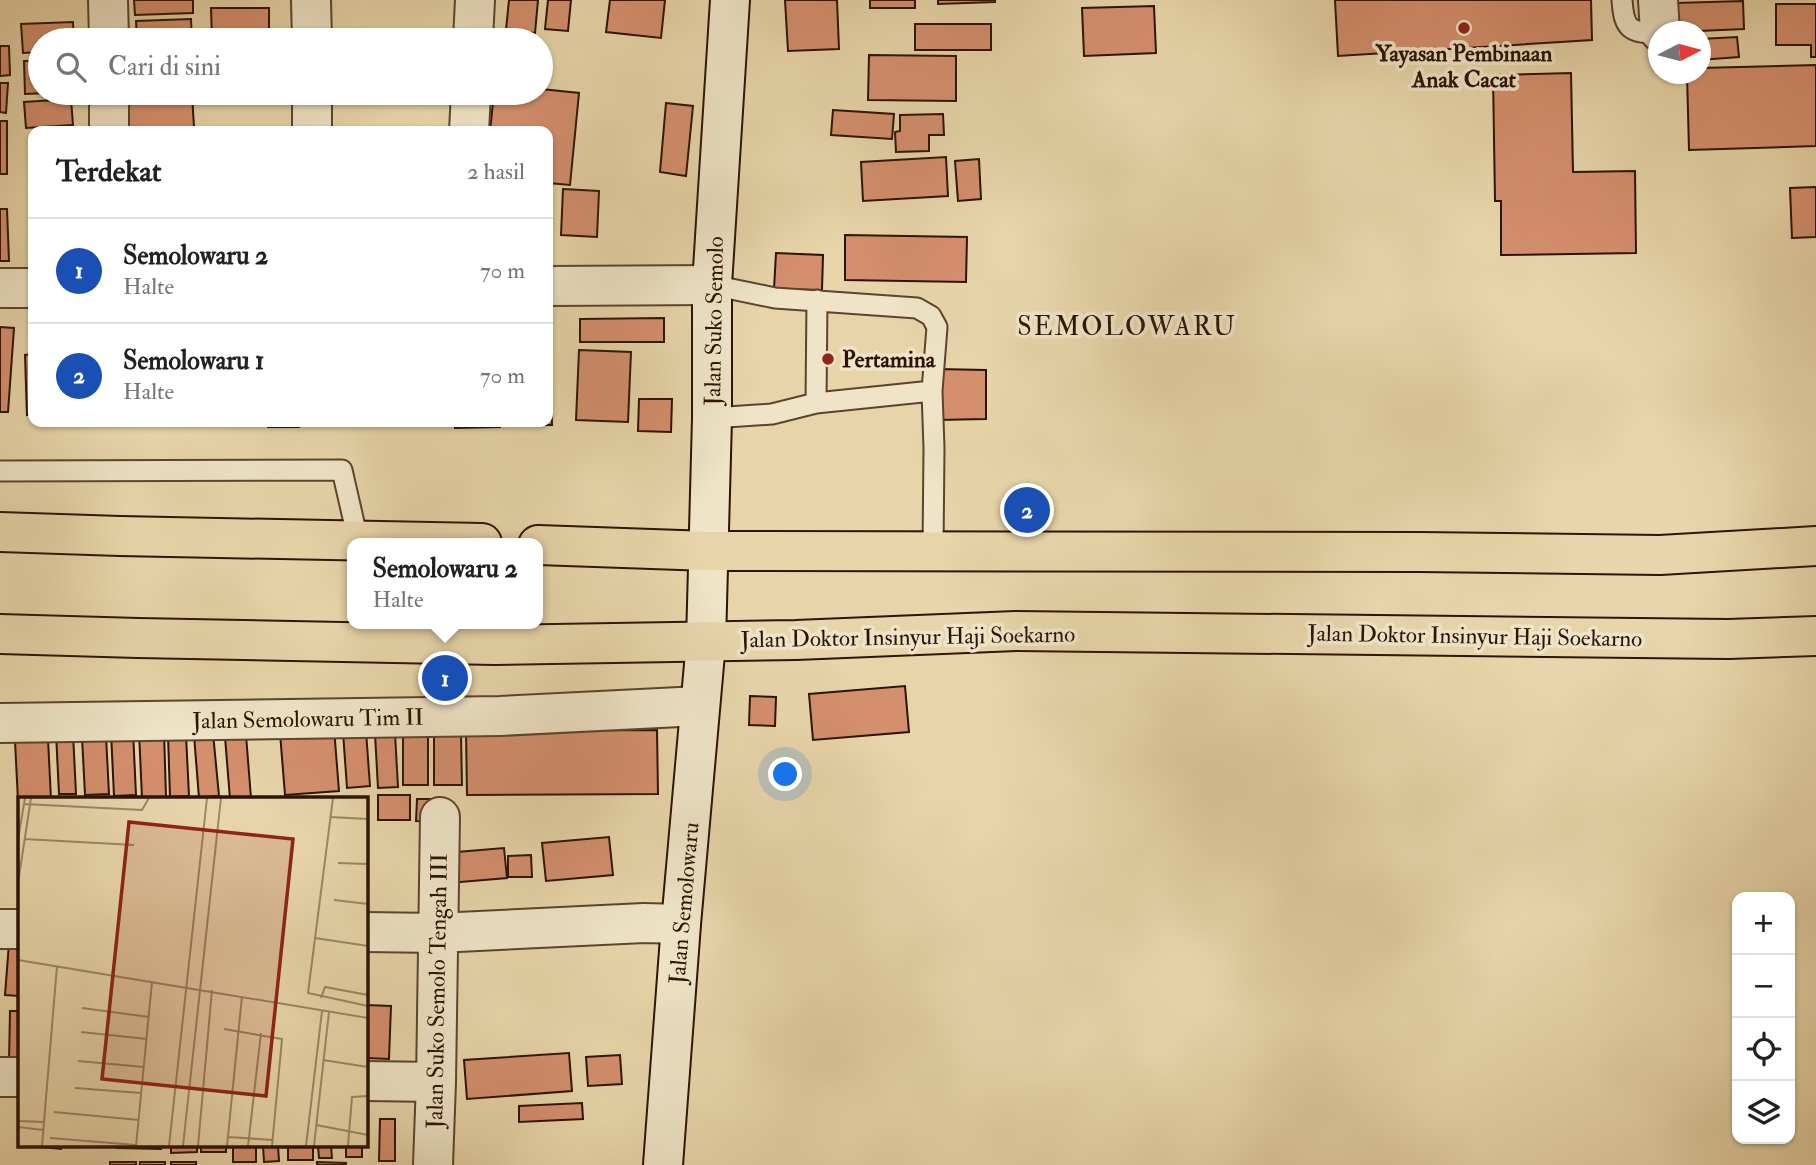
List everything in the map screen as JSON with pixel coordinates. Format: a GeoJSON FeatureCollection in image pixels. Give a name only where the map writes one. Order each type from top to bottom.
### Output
{"type":"FeatureCollection","features":[{"type":"Feature","properties":{"kind":"main road"},"geometry":{"type":"LineString","coordinates":[[0,532],[347,540]]}},
{"type":"Feature","properties":{"kind":"main road"},"geometry":{"type":"LineString","coordinates":[[543,545],[709,551],[1660,555],[1816,546]]}},
{"type":"Feature","properties":{"kind":"main road","name":"Jalan Doktor Insinyur Haji Soekarno"},"geometry":{"type":"LineString","coordinates":[[0,634],[495,645],[796,640],[1016,631],[1728,639],[1816,636]]}},
{"type":"Feature","properties":{"kind":"street"},"geometry":{"type":"LineString","coordinates":[[108,0],[109,28]]}},
{"type":"Feature","properties":{"kind":"street"},"geometry":{"type":"LineString","coordinates":[[311,0],[312,28]]}},
{"type":"Feature","properties":{"kind":"street"},"geometry":{"type":"LineString","coordinates":[[474,28],[475,0]]}},
{"type":"Feature","properties":{"kind":"street","name":"Jalan Suko Semolo"},"geometry":{"type":"LineString","coordinates":[[706,642],[712,418],[712,285],[730,0]]}},
{"type":"Feature","properties":{"kind":"street"},"geometry":{"type":"LineString","coordinates":[[1658,0],[1659,21]]}},
{"type":"Feature","properties":{"kind":"street"},"geometry":{"type":"LineString","coordinates":[[109,105],[109,126]]}},
{"type":"Feature","properties":{"kind":"street"},"geometry":{"type":"LineString","coordinates":[[312,105],[312,126]]}},
{"type":"Feature","properties":{"kind":"street"},"geometry":{"type":"LineString","coordinates":[[469,126],[470,105]]}},
{"type":"Feature","properties":{"kind":"street"},"geometry":{"type":"LineString","coordinates":[[553,286],[712,285]]}},
{"type":"Feature","properties":{"kind":"street"},"geometry":{"type":"LineString","coordinates":[[0,288],[28,288]]}},
{"type":"Feature","properties":{"kind":"street","name":"Jalan Semolowaru"},"geometry":{"type":"LineString","coordinates":[[663,1165],[706,642]]}},
{"type":"Feature","properties":{"kind":"street","name":"Jalan Semolowaru Tim II"},"geometry":{"type":"LineString","coordinates":[[0,723],[486,716],[700,706]]}},
{"type":"Feature","properties":{"kind":"street","name":"Jalan Suko Semolo Tengah III"},"geometry":{"type":"LineString","coordinates":[[433,1165],[440,817]]}},
{"type":"Feature","properties":{"kind":"street"},"geometry":{"type":"LineString","coordinates":[[368,932],[437,933],[644,923],[681,924]]}},
{"type":"Feature","properties":{"kind":"street"},"geometry":{"type":"LineString","coordinates":[[0,929],[18,929]]}},
{"type":"Feature","properties":{"kind":"street"},"geometry":{"type":"LineString","coordinates":[[0,1077],[18,1077]]}},
{"type":"Feature","properties":{"kind":"street"},"geometry":{"type":"LineString","coordinates":[[368,1081],[436,1082]]}},
{"type":"Feature","properties":{"kind":"lane"},"geometry":{"type":"LineString","coordinates":[[1622,0],[1625,22],[1635,32],[1648,33]]}},
{"type":"Feature","properties":{"kind":"lane"},"geometry":{"type":"LineString","coordinates":[[712,285],[775,298],[917,308],[931,316],[937,327],[932,391],[933,550]]}},
{"type":"Feature","properties":{"kind":"lane"},"geometry":{"type":"LineString","coordinates":[[816,403],[817,300]]}},
{"type":"Feature","properties":{"kind":"lane"},"geometry":{"type":"LineString","coordinates":[[712,418],[772,414],[816,403],[932,391]]}},
{"type":"Feature","properties":{"kind":"lane"},"geometry":{"type":"LineString","coordinates":[[0,471],[342,470],[358,538]]}},
{"type":"Feature","properties":{"kind":"building"},"geometry":{"type":"Polygon","coordinates":[[[134,0],[193,0],[193,13],[135,15],[134,0]]]}},
{"type":"Feature","properties":{"kind":"building"},"geometry":{"type":"Polygon","coordinates":[[[509,0],[538,0],[535,28],[506,28],[509,0]]]}},
{"type":"Feature","properties":{"kind":"building"},"geometry":{"type":"Polygon","coordinates":[[[548,0],[571,0],[568,31],[545,28],[548,0]]]}},
{"type":"Feature","properties":{"kind":"building"},"geometry":{"type":"Polygon","coordinates":[[[610,0],[665,0],[661,38],[606,32],[610,0]]]}},
{"type":"Feature","properties":{"kind":"building"},"geometry":{"type":"Polygon","coordinates":[[[785,0],[837,0],[839,49],[788,51],[785,0]]]}},
{"type":"Feature","properties":{"kind":"building"},"geometry":{"type":"Polygon","coordinates":[[[870,0],[915,0],[915,8],[870,8],[870,0]]]}},
{"type":"Feature","properties":{"kind":"building"},"geometry":{"type":"Polygon","coordinates":[[[938,0],[995,0],[995,2],[938,4],[938,0]]]}},
{"type":"Feature","properties":{"kind":"building","name":"Yayasan Pembinaan Anak Cacat"},"geometry":{"type":"Polygon","coordinates":[[[1335,0],[1591,0],[1592,40],[1338,56],[1335,0]]]}},
{"type":"Feature","properties":{"kind":"building"},"geometry":{"type":"Polygon","coordinates":[[[1743,1],[1744,29],[1711,30],[1711,21],[1676,21],[1676,3],[1743,1]]]}},
{"type":"Feature","properties":{"kind":"building"},"geometry":{"type":"Polygon","coordinates":[[[1776,4],[1816,4],[1816,57],[1811,57],[1811,45],[1776,45],[1776,4]]]}},
{"type":"Feature","properties":{"kind":"building"},"geometry":{"type":"Polygon","coordinates":[[[1154,6],[1156,53],[1084,56],[1082,8],[1154,6]]]}},
{"type":"Feature","properties":{"kind":"building"},"geometry":{"type":"Polygon","coordinates":[[[211,8],[269,8],[269,28],[212,28],[211,8]]]}},
{"type":"Feature","properties":{"kind":"building"},"geometry":{"type":"Polygon","coordinates":[[[191,19],[191,28],[136,28],[136,21],[191,19]]]}},
{"type":"Feature","properties":{"kind":"building"},"geometry":{"type":"Polygon","coordinates":[[[73,22],[73,28],[28,28],[28,53],[23,53],[21,24],[73,22]]]}},
{"type":"Feature","properties":{"kind":"building"},"geometry":{"type":"Polygon","coordinates":[[[915,24],[991,24],[991,50],[915,50],[915,24]]]}},
{"type":"Feature","properties":{"kind":"building"},"geometry":{"type":"Polygon","coordinates":[[[1737,37],[1739,57],[1711,59],[1711,38],[1737,37]]]}},
{"type":"Feature","properties":{"kind":"building"},"geometry":{"type":"Polygon","coordinates":[[[0,46],[9,46],[10,75],[0,76],[0,46]]]}},
{"type":"Feature","properties":{"kind":"building"},"geometry":{"type":"Polygon","coordinates":[[[869,55],[956,56],[956,101],[868,100],[869,55]]]}},
{"type":"Feature","properties":{"kind":"building"},"geometry":{"type":"Polygon","coordinates":[[[24,61],[28,61],[28,94],[25,94],[24,61]]]}},
{"type":"Feature","properties":{"kind":"building"},"geometry":{"type":"Polygon","coordinates":[[[1816,65],[1816,146],[1689,150],[1687,84],[1711,84],[1711,68],[1816,65]]]}},
{"type":"Feature","properties":{"kind":"building"},"geometry":{"type":"Polygon","coordinates":[[[1571,73],[1573,172],[1635,171],[1636,253],[1501,255],[1501,201],[1495,201],[1493,75],[1571,73]]]}},
{"type":"Feature","properties":{"kind":"building"},"geometry":{"type":"Polygon","coordinates":[[[0,83],[8,83],[6,113],[0,112],[0,83]]]}},
{"type":"Feature","properties":{"kind":"building"},"geometry":{"type":"Polygon","coordinates":[[[553,90],[579,93],[570,185],[553,183],[553,126],[491,126],[493,105],[553,105],[553,90]]]}},
{"type":"Feature","properties":{"kind":"building"},"geometry":{"type":"Polygon","coordinates":[[[24,102],[28,102],[28,105],[71,105],[73,125],[26,128],[24,102]]]}},
{"type":"Feature","properties":{"kind":"building"},"geometry":{"type":"Polygon","coordinates":[[[666,103],[693,106],[686,176],[660,172],[666,103]]]}},
{"type":"Feature","properties":{"kind":"building"},"geometry":{"type":"Polygon","coordinates":[[[126,105],[193,105],[194,126],[128,126],[126,105]]]}},
{"type":"Feature","properties":{"kind":"building"},"geometry":{"type":"Polygon","coordinates":[[[833,110],[894,114],[892,139],[831,135],[833,110]]]}},
{"type":"Feature","properties":{"kind":"building"},"geometry":{"type":"Polygon","coordinates":[[[943,114],[944,135],[929,135],[929,151],[896,152],[895,132],[900,131],[900,115],[943,114]]]}},
{"type":"Feature","properties":{"kind":"building"},"geometry":{"type":"Polygon","coordinates":[[[0,121],[7,121],[7,174],[0,174],[0,121]]]}},
{"type":"Feature","properties":{"kind":"building"},"geometry":{"type":"Polygon","coordinates":[[[946,157],[948,196],[863,201],[861,162],[946,157]]]}},
{"type":"Feature","properties":{"kind":"building"},"geometry":{"type":"Polygon","coordinates":[[[979,159],[981,199],[958,201],[955,161],[979,159]]]}},
{"type":"Feature","properties":{"kind":"building"},"geometry":{"type":"Polygon","coordinates":[[[1816,187],[1816,237],[1792,238],[1790,188],[1816,187]]]}},
{"type":"Feature","properties":{"kind":"building"},"geometry":{"type":"Polygon","coordinates":[[[563,189],[599,191],[597,237],[561,235],[563,189]]]}},
{"type":"Feature","properties":{"kind":"building"},"geometry":{"type":"Polygon","coordinates":[[[0,209],[7,209],[9,261],[0,261],[0,209]]]}},
{"type":"Feature","properties":{"kind":"building"},"geometry":{"type":"Polygon","coordinates":[[[845,235],[967,237],[966,282],[845,280],[845,235]]]}},
{"type":"Feature","properties":{"kind":"building"},"geometry":{"type":"Polygon","coordinates":[[[776,253],[823,255],[822,290],[774,289],[776,253]]]}},
{"type":"Feature","properties":{"kind":"building"},"geometry":{"type":"Polygon","coordinates":[[[664,318],[664,342],[580,342],[580,319],[664,318]]]}},
{"type":"Feature","properties":{"kind":"building"},"geometry":{"type":"Polygon","coordinates":[[[0,327],[14,328],[8,412],[0,412],[0,327]]]}},
{"type":"Feature","properties":{"kind":"building"},"geometry":{"type":"Polygon","coordinates":[[[579,350],[631,352],[628,422],[576,420],[579,350]]]}},
{"type":"Feature","properties":{"kind":"building"},"geometry":{"type":"Polygon","coordinates":[[[25,355],[28,355],[27,415],[25,355]]]}},
{"type":"Feature","properties":{"kind":"building"},"geometry":{"type":"Polygon","coordinates":[[[937,369],[986,370],[986,419],[937,420],[937,369]]]}},
{"type":"Feature","properties":{"kind":"building"},"geometry":{"type":"Polygon","coordinates":[[[639,399],[672,399],[671,432],[638,431],[639,399]]]}},
{"type":"Feature","properties":{"kind":"building"},"geometry":{"type":"Polygon","coordinates":[[[905,686],[909,732],[813,740],[809,694],[905,686]]]}},
{"type":"Feature","properties":{"kind":"building"},"geometry":{"type":"Polygon","coordinates":[[[750,696],[776,697],[775,726],[749,725],[750,696]]]}},
{"type":"Feature","properties":{"kind":"building"},"geometry":{"type":"Polygon","coordinates":[[[334,728],[339,791],[285,795],[280,733],[334,728]]]}},
{"type":"Feature","properties":{"kind":"building"},"geometry":{"type":"Polygon","coordinates":[[[657,730],[658,794],[467,795],[466,731],[657,730]]]}},
{"type":"Feature","properties":{"kind":"building"},"geometry":{"type":"Polygon","coordinates":[[[133,731],[136,795],[114,796],[111,732],[133,731]]]}},
{"type":"Feature","properties":{"kind":"building"},"geometry":{"type":"Polygon","coordinates":[[[164,731],[166,797],[142,797],[139,732],[164,731]]]}},
{"type":"Feature","properties":{"kind":"building"},"geometry":{"type":"Polygon","coordinates":[[[366,731],[370,786],[347,788],[343,732],[366,731]]]}},
{"type":"Feature","properties":{"kind":"building"},"geometry":{"type":"Polygon","coordinates":[[[428,732],[428,785],[403,785],[403,733],[428,732]]]}},
{"type":"Feature","properties":{"kind":"building"},"geometry":{"type":"Polygon","coordinates":[[[56,733],[73,733],[76,794],[59,794],[56,733]]]}},
{"type":"Feature","properties":{"kind":"building"},"geometry":{"type":"Polygon","coordinates":[[[213,733],[219,796],[199,797],[194,735],[213,733]]]}},
{"type":"Feature","properties":{"kind":"building"},"geometry":{"type":"Polygon","coordinates":[[[395,733],[398,787],[378,788],[375,734],[395,733]]]}},
{"type":"Feature","properties":{"kind":"building"},"geometry":{"type":"Polygon","coordinates":[[[434,734],[461,734],[462,785],[434,785],[434,734]]]}},
{"type":"Feature","properties":{"kind":"building"},"geometry":{"type":"Polygon","coordinates":[[[168,735],[186,735],[189,796],[170,797],[168,735]]]}},
{"type":"Feature","properties":{"kind":"building"},"geometry":{"type":"Polygon","coordinates":[[[246,735],[251,797],[230,797],[225,737],[246,735]]]}},
{"type":"Feature","properties":{"kind":"building"},"geometry":{"type":"Polygon","coordinates":[[[106,736],[109,794],[85,795],[82,737],[106,736]]]}},
{"type":"Feature","properties":{"kind":"building"},"geometry":{"type":"Polygon","coordinates":[[[48,739],[51,797],[18,797],[18,801],[15,741],[48,739]]]}},
{"type":"Feature","properties":{"kind":"building"},"geometry":{"type":"Polygon","coordinates":[[[378,795],[410,795],[410,820],[378,820],[378,795]]]}},
{"type":"Feature","properties":{"kind":"building"},"geometry":{"type":"Polygon","coordinates":[[[417,799],[438,799],[437,822],[416,821],[417,799]]]}},
{"type":"Feature","properties":{"kind":"building"},"geometry":{"type":"Polygon","coordinates":[[[609,837],[613,875],[546,881],[542,843],[609,837]]]}},
{"type":"Feature","properties":{"kind":"building"},"geometry":{"type":"Polygon","coordinates":[[[504,848],[507,878],[449,883],[445,853],[504,848]]]}},
{"type":"Feature","properties":{"kind":"building"},"geometry":{"type":"Polygon","coordinates":[[[531,855],[532,877],[508,877],[508,856],[531,855]]]}},
{"type":"Feature","properties":{"kind":"building"},"geometry":{"type":"Polygon","coordinates":[[[9,943],[18,944],[18,996],[5,995],[9,943]]]}},
{"type":"Feature","properties":{"kind":"building"},"geometry":{"type":"Polygon","coordinates":[[[368,1005],[391,1006],[389,1059],[368,1058],[368,1005]]]}},
{"type":"Feature","properties":{"kind":"building"},"geometry":{"type":"Polygon","coordinates":[[[10,1011],[18,1011],[18,1062],[9,1062],[10,1011]]]}},
{"type":"Feature","properties":{"kind":"building"},"geometry":{"type":"Polygon","coordinates":[[[569,1053],[572,1091],[467,1099],[464,1060],[569,1053]]]}},
{"type":"Feature","properties":{"kind":"building"},"geometry":{"type":"Polygon","coordinates":[[[620,1055],[622,1084],[588,1086],[586,1057],[620,1055]]]}},
{"type":"Feature","properties":{"kind":"building"},"geometry":{"type":"Polygon","coordinates":[[[582,1103],[583,1119],[519,1122],[519,1106],[582,1103]]]}},
{"type":"Feature","properties":{"kind":"building"},"geometry":{"type":"Polygon","coordinates":[[[380,1119],[395,1119],[395,1161],[379,1161],[380,1119]]]}},
{"type":"Feature","properties":{"kind":"building"},"geometry":{"type":"Polygon","coordinates":[[[171,1148],[197,1148],[197,1152],[171,1153],[171,1148]]]}},
{"type":"Feature","properties":{"kind":"building"},"geometry":{"type":"Polygon","coordinates":[[[201,1148],[226,1148],[226,1152],[201,1152],[201,1148]]]}},
{"type":"Feature","properties":{"kind":"building"},"geometry":{"type":"Polygon","coordinates":[[[233,1148],[256,1148],[256,1162],[233,1162],[233,1148]]]}},
{"type":"Feature","properties":{"kind":"building"},"geometry":{"type":"Polygon","coordinates":[[[263,1148],[278,1148],[279,1161],[264,1162],[263,1148]]]}},
{"type":"Feature","properties":{"kind":"building"},"geometry":{"type":"Polygon","coordinates":[[[288,1148],[313,1148],[313,1160],[288,1160],[288,1148]]]}},
{"type":"Feature","properties":{"kind":"building"},"geometry":{"type":"Polygon","coordinates":[[[318,1148],[331,1148],[332,1158],[319,1158],[318,1148]]]}},
{"type":"Feature","properties":{"kind":"building"},"geometry":{"type":"Polygon","coordinates":[[[346,1148],[362,1148],[362,1157],[346,1157],[346,1148]]]}},
{"type":"Feature","properties":{"kind":"building"},"geometry":{"type":"Polygon","coordinates":[[[110,1162],[136,1162],[136,1165],[110,1165],[110,1162]]]}},
{"type":"Feature","properties":{"kind":"building"},"geometry":{"type":"Polygon","coordinates":[[[140,1162],[165,1162],[165,1165],[140,1165],[140,1162]]]}},
{"type":"Feature","properties":{"kind":"building"},"geometry":{"type":"Polygon","coordinates":[[[171,1162],[196,1162],[196,1165],[171,1165],[171,1162]]]}},
{"type":"Feature","properties":{"kind":"building"},"geometry":{"type":"Polygon","coordinates":[[[317,1162],[346,1163],[346,1165],[317,1165],[317,1162]]]}},
{"type":"Feature","properties":{"kind":"place","name":"Yayasan Pembinaan Anak Cacat"},"geometry":{"type":"Point","coordinates":[1464,28]}},
{"type":"Feature","properties":{"kind":"place","name":"Pertamina"},"geometry":{"type":"Point","coordinates":[828,359]}},
{"type":"Feature","properties":{"kind":"place","name":"Semolowaru 1"},"geometry":{"type":"Point","coordinates":[1027,510]}},
{"type":"Feature","properties":{"kind":"place","name":"Semolowaru 2"},"geometry":{"type":"Point","coordinates":[445,678]}},
{"type":"Feature","properties":{"kind":"district","name":"SEMOLOWARU"},"geometry":{"type":"Point","coordinates":[1127,327]}}]}
